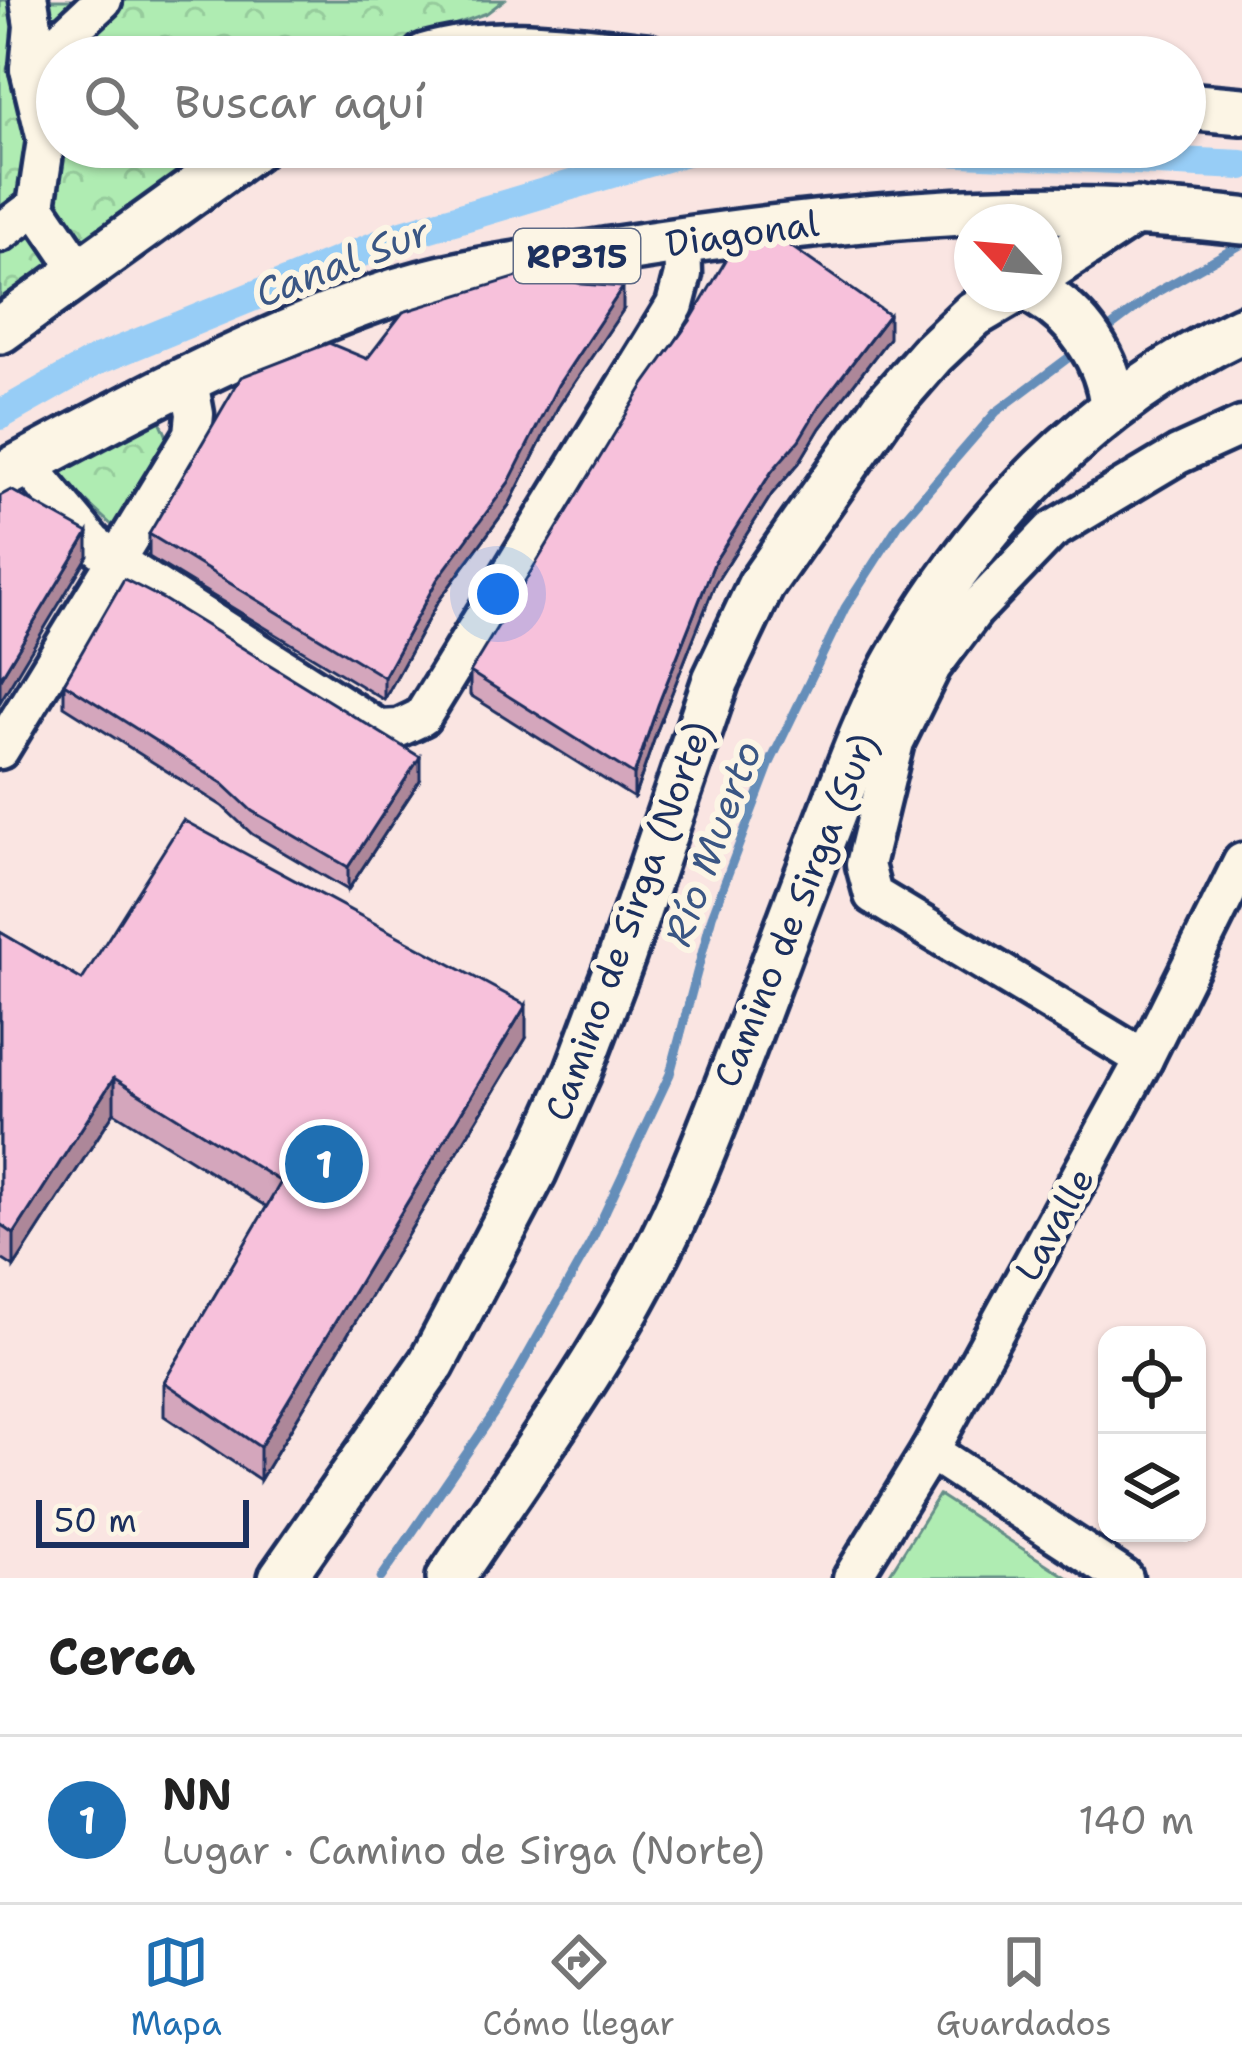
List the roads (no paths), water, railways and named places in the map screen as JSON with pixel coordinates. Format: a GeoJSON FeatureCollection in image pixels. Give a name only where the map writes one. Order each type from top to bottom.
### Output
{"type":"FeatureCollection","features":[{"type":"Feature","properties":{"kind":"main road"},"geometry":{"type":"LineString","coordinates":[[1206,108],[1242,111]]}},
{"type":"Feature","properties":{"kind":"main road"},"geometry":{"type":"LineString","coordinates":[[0,330],[225,168]]}},
{"type":"Feature","properties":{"kind":"main road"},"geometry":{"type":"LineString","coordinates":[[1062,259],[1136,211]]}},
{"type":"Feature","properties":{"kind":"main road","name":"Diagonal"},"geometry":{"type":"LineString","coordinates":[[1062,213],[1136,211],[1242,221]]}},
{"type":"Feature","properties":{"kind":"main road","name":"Diagonal"},"geometry":{"type":"LineString","coordinates":[[13,470],[301,326],[452,276],[865,216],[954,216]]}},
{"type":"Feature","properties":{"kind":"main road","name":"Camino de Sirga (Norte)"},"geometry":{"type":"LineString","coordinates":[[282,1578],[432,1363],[533,1172],[622,956],[716,680],[761,585],[885,408],[977,312]]}},
{"type":"Feature","properties":{"kind":"main road"},"geometry":{"type":"LineString","coordinates":[[1060,312],[1101,358],[1113,406]]}},
{"type":"Feature","properties":{"kind":"main road","name":"Camino de Sirga (Sur)"},"geometry":{"type":"LineString","coordinates":[[450,1578],[604,1350],[641,1284],[686,1190],[856,750],[894,669],[944,586],[1000,514],[1055,456],[1113,406],[1242,329]]}},
{"type":"Feature","properties":{"kind":"street"},"geometry":{"type":"LineString","coordinates":[[29,0],[33,26],[29,69],[36,98]]}},
{"type":"Feature","properties":{"kind":"street"},"geometry":{"type":"LineString","coordinates":[[64,36],[103,0]]}},
{"type":"Feature","properties":{"kind":"street"},"geometry":{"type":"LineString","coordinates":[[29,69],[36,62]]}},
{"type":"Feature","properties":{"kind":"street"},"geometry":{"type":"LineString","coordinates":[[42,168],[37,206],[81,272]]}},
{"type":"Feature","properties":{"kind":"street"},"geometry":{"type":"LineString","coordinates":[[0,232],[37,206]]}},
{"type":"Feature","properties":{"kind":"street"},"geometry":{"type":"LineString","coordinates":[[13,470],[118,562],[379,729],[399,728],[422,717],[675,305],[683,274],[682,240]]}},
{"type":"Feature","properties":{"kind":"street"},"geometry":{"type":"LineString","coordinates":[[0,750],[193,434],[189,381]]}},
{"type":"Feature","properties":{"kind":"street"},"geometry":{"type":"LineString","coordinates":[[1144,1059],[873,895],[865,865],[896,742],[932,668],[974,611],[1051,531],[1178,455],[1242,426]]}},
{"type":"Feature","properties":{"kind":"street","name":"Lavalle"},"geometry":{"type":"LineString","coordinates":[[852,1578],[930,1451],[1144,1059],[1242,862]]}},
{"type":"Feature","properties":{"kind":"street"},"geometry":{"type":"LineString","coordinates":[[930,1451],[1124,1578]]}},
{"type":"Feature","properties":{"kind":"waterway","name":"Canal Sur"},"geometry":{"type":"LineString","coordinates":[[1206,163],[1242,165]]}},
{"type":"Feature","properties":{"kind":"waterway","name":"Canal Sur"},"geometry":{"type":"LineString","coordinates":[[0,415],[95,361],[403,235],[628,168]]}},
{"type":"Feature","properties":{"kind":"waterway","name":"Río Muerto"},"geometry":{"type":"LineString","coordinates":[[1099,336],[1157,292],[1242,244]]}},
{"type":"Feature","properties":{"kind":"waterway","name":"Río Muerto"},"geometry":{"type":"LineString","coordinates":[[381,1578],[497,1409],[591,1242],[670,1074],[712,916],[770,763],[845,608],[899,524],[996,412],[1080,349]]}},
{"type":"Feature","properties":{"kind":"place","name":"NN"},"geometry":{"type":"Point","coordinates":[324,1164]}}]}
